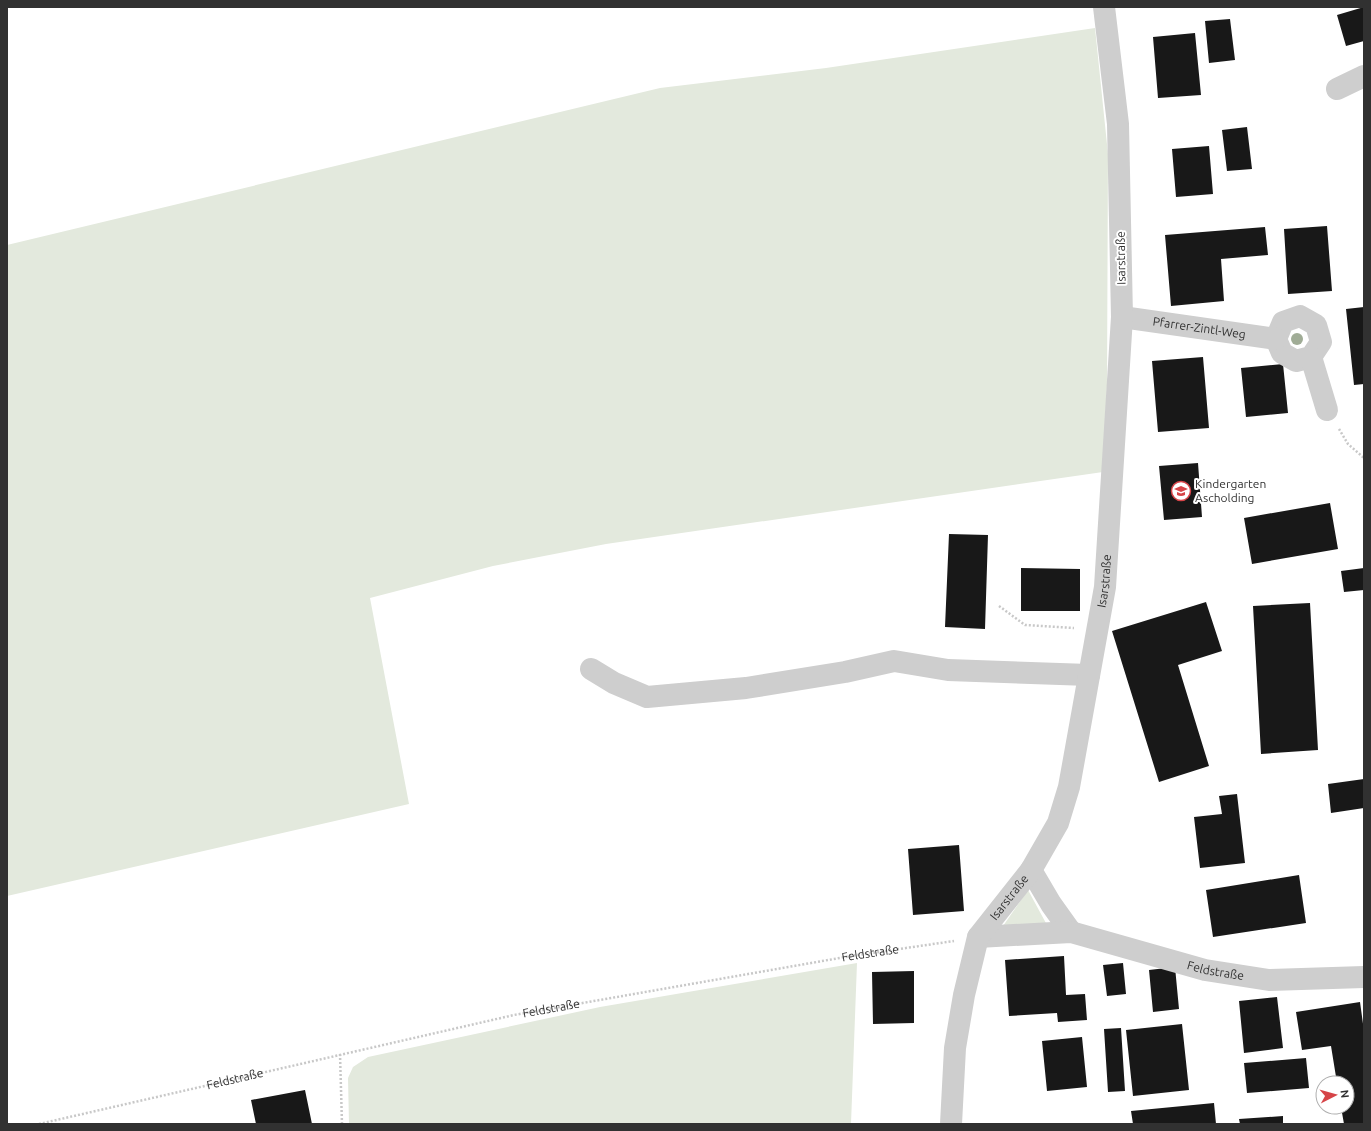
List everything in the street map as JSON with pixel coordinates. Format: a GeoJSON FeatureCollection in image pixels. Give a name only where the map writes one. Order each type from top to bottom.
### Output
{"type":"FeatureCollection","features":[{"type":"Feature","properties":{"kind":"street","name":"Isarstraße"},"geometry":{"type":"LineString","coordinates":[[951,1124],[955,1048],[964,995],[978,937],[1031,870],[1058,823],[1069,787],[1106,587],[1122,317],[1118,124],[1104,7]]}},
{"type":"Feature","properties":{"kind":"street"},"geometry":{"type":"LineString","coordinates":[[1337,89],[1364,76]]}},
{"type":"Feature","properties":{"kind":"street"},"geometry":{"type":"LineString","coordinates":[[1300,316],[1316,325],[1321,342],[1311,358],[1296,361],[1282,353],[1276,339],[1283,322],[1300,316]]}},
{"type":"Feature","properties":{"kind":"street","name":"Pfarrer-Zintl-Weg"},"geometry":{"type":"LineString","coordinates":[[1122,317],[1276,339]]}},
{"type":"Feature","properties":{"kind":"street"},"geometry":{"type":"LineString","coordinates":[[1311,358],[1327,410]]}},
{"type":"Feature","properties":{"kind":"street"},"geometry":{"type":"LineString","coordinates":[[591,669],[614,683],[647,697],[746,688],[845,672],[894,661],[948,670],[1089,675]]}},
{"type":"Feature","properties":{"kind":"street"},"geometry":{"type":"LineString","coordinates":[[1031,870],[1051,904],[1071,932]]}},
{"type":"Feature","properties":{"kind":"street","name":"Feldstraße"},"geometry":{"type":"LineString","coordinates":[[978,937],[1071,932],[1205,970],[1269,980],[1364,977]]}},
{"type":"Feature","properties":{"kind":"path"},"geometry":{"type":"LineString","coordinates":[[1327,410],[1348,444],[1364,458]]}},
{"type":"Feature","properties":{"kind":"path"},"geometry":{"type":"LineString","coordinates":[[999,606],[1025,625],[1098,629]]}},
{"type":"Feature","properties":{"kind":"path","name":"Feldstraße"},"geometry":{"type":"LineString","coordinates":[[39,1124],[514,1015],[852,956],[978,937]]}},
{"type":"Feature","properties":{"kind":"path"},"geometry":{"type":"LineString","coordinates":[[340,1054],[342,1124]]}},
{"type":"Feature","properties":{"kind":"shaded area"},"geometry":{"type":"Polygon","coordinates":[[[1095,28],[1108,154],[1107,385],[1103,472],[606,544],[493,566],[370,598],[409,804],[7,896],[7,245],[660,88],[826,68],[1095,28]]]}},
{"type":"Feature","properties":{"kind":"shaded area"},"geometry":{"type":"Polygon","coordinates":[[[1028,890],[1047,925],[1003,926],[1028,890]]]}},
{"type":"Feature","properties":{"kind":"shaded area"},"geometry":{"type":"Polygon","coordinates":[[[857,963],[851,1124],[349,1124],[348,1078],[353,1067],[368,1057],[600,1007],[857,963]]]}},
{"type":"Feature","properties":{"kind":"building"},"geometry":{"type":"Polygon","coordinates":[[[1364,7],[1364,41],[1346,46],[1337,15],[1364,7]]]}},
{"type":"Feature","properties":{"kind":"building"},"geometry":{"type":"Polygon","coordinates":[[[1230,19],[1235,60],[1209,63],[1205,21],[1230,19]]]}},
{"type":"Feature","properties":{"kind":"building"},"geometry":{"type":"Polygon","coordinates":[[[1195,33],[1201,95],[1158,98],[1153,37],[1195,33]]]}},
{"type":"Feature","properties":{"kind":"building"},"geometry":{"type":"Polygon","coordinates":[[[1247,127],[1252,169],[1227,171],[1222,130],[1247,127]]]}},
{"type":"Feature","properties":{"kind":"building"},"geometry":{"type":"Polygon","coordinates":[[[1209,146],[1213,194],[1176,197],[1172,149],[1209,146]]]}},
{"type":"Feature","properties":{"kind":"building"},"geometry":{"type":"Polygon","coordinates":[[[1327,226],[1332,291],[1288,294],[1284,229],[1327,226]]]}},
{"type":"Feature","properties":{"kind":"building"},"geometry":{"type":"Polygon","coordinates":[[[1265,227],[1268,255],[1221,259],[1224,301],[1171,306],[1165,235],[1265,227]]]}},
{"type":"Feature","properties":{"kind":"building"},"geometry":{"type":"Polygon","coordinates":[[[1364,307],[1364,384],[1354,385],[1346,309],[1364,307]]]}},
{"type":"Feature","properties":{"kind":"building"},"geometry":{"type":"Polygon","coordinates":[[[1203,357],[1209,428],[1158,432],[1152,361],[1203,357]]]}},
{"type":"Feature","properties":{"kind":"building"},"geometry":{"type":"Polygon","coordinates":[[[1283,364],[1288,413],[1246,417],[1241,368],[1283,364]]]}},
{"type":"Feature","properties":{"kind":"building","name":"Kindergarten Ascholding"},"geometry":{"type":"Polygon","coordinates":[[[1198,463],[1202,517],[1164,520],[1159,466],[1198,463]]]}},
{"type":"Feature","properties":{"kind":"building"},"geometry":{"type":"Polygon","coordinates":[[[1330,503],[1338,549],[1252,564],[1244,518],[1330,503]]]}},
{"type":"Feature","properties":{"kind":"building"},"geometry":{"type":"Polygon","coordinates":[[[949,534],[988,535],[985,629],[945,627],[949,534]]]}},
{"type":"Feature","properties":{"kind":"building"},"geometry":{"type":"Polygon","coordinates":[[[1021,568],[1080,569],[1080,611],[1021,611],[1021,568]]]}},
{"type":"Feature","properties":{"kind":"building"},"geometry":{"type":"Polygon","coordinates":[[[1364,568],[1364,590],[1344,592],[1341,571],[1364,568]]]}},
{"type":"Feature","properties":{"kind":"building"},"geometry":{"type":"Polygon","coordinates":[[[1206,602],[1222,651],[1178,665],[1209,766],[1159,782],[1112,631],[1206,602]]]}},
{"type":"Feature","properties":{"kind":"building"},"geometry":{"type":"Polygon","coordinates":[[[1310,603],[1318,750],[1261,754],[1253,606],[1310,603]]]}},
{"type":"Feature","properties":{"kind":"building"},"geometry":{"type":"Polygon","coordinates":[[[1364,779],[1364,808],[1331,813],[1328,784],[1364,779]]]}},
{"type":"Feature","properties":{"kind":"building"},"geometry":{"type":"Polygon","coordinates":[[[1237,794],[1245,863],[1200,868],[1194,817],[1222,814],[1219,796],[1237,794]]]}},
{"type":"Feature","properties":{"kind":"building"},"geometry":{"type":"Polygon","coordinates":[[[959,845],[964,911],[913,915],[908,849],[959,845]]]}},
{"type":"Feature","properties":{"kind":"building"},"geometry":{"type":"Polygon","coordinates":[[[1299,875],[1306,923],[1213,937],[1206,890],[1299,875]]]}},
{"type":"Feature","properties":{"kind":"building"},"geometry":{"type":"Polygon","coordinates":[[[1064,956],[1066,995],[1085,994],[1087,1020],[1058,1022],[1057,1013],[1009,1016],[1005,960],[1064,956]]]}},
{"type":"Feature","properties":{"kind":"building"},"geometry":{"type":"Polygon","coordinates":[[[1123,963],[1126,994],[1107,996],[1103,965],[1123,963]]]}},
{"type":"Feature","properties":{"kind":"building"},"geometry":{"type":"Polygon","coordinates":[[[1175,967],[1179,1009],[1153,1012],[1149,970],[1175,967]]]}},
{"type":"Feature","properties":{"kind":"building"},"geometry":{"type":"Polygon","coordinates":[[[914,971],[914,1023],[873,1024],[872,972],[914,971]]]}},
{"type":"Feature","properties":{"kind":"building"},"geometry":{"type":"Polygon","coordinates":[[[1277,997],[1283,1048],[1244,1053],[1239,1001],[1277,997]]]}},
{"type":"Feature","properties":{"kind":"building"},"geometry":{"type":"Polygon","coordinates":[[[1360,1002],[1364,1031],[1364,1124],[1344,1124],[1342,1115],[1355,1115],[1355,1075],[1336,1075],[1331,1046],[1302,1050],[1296,1012],[1360,1002]]]}},
{"type":"Feature","properties":{"kind":"building"},"geometry":{"type":"Polygon","coordinates":[[[1182,1024],[1189,1090],[1133,1096],[1126,1030],[1182,1024]]]}},
{"type":"Feature","properties":{"kind":"building"},"geometry":{"type":"Polygon","coordinates":[[[1121,1028],[1125,1091],[1108,1092],[1104,1029],[1121,1028]]]}},
{"type":"Feature","properties":{"kind":"building"},"geometry":{"type":"Polygon","coordinates":[[[1082,1037],[1087,1087],[1047,1091],[1042,1041],[1082,1037]]]}},
{"type":"Feature","properties":{"kind":"building"},"geometry":{"type":"Polygon","coordinates":[[[1306,1058],[1309,1088],[1247,1093],[1244,1063],[1306,1058]]]}},
{"type":"Feature","properties":{"kind":"building"},"geometry":{"type":"Polygon","coordinates":[[[305,1090],[312,1124],[256,1124],[251,1100],[305,1090]]]}},
{"type":"Feature","properties":{"kind":"building"},"geometry":{"type":"Polygon","coordinates":[[[1214,1103],[1216,1124],[1133,1124],[1131,1111],[1214,1103]]]}},
{"type":"Feature","properties":{"kind":"building"},"geometry":{"type":"Polygon","coordinates":[[[1283,1116],[1283,1124],[1240,1124],[1239,1119],[1283,1116]]]}},
{"type":"Feature","properties":{"kind":"place","name":"Kindergarten Ascholding"},"geometry":{"type":"Point","coordinates":[1181,491]}}]}
